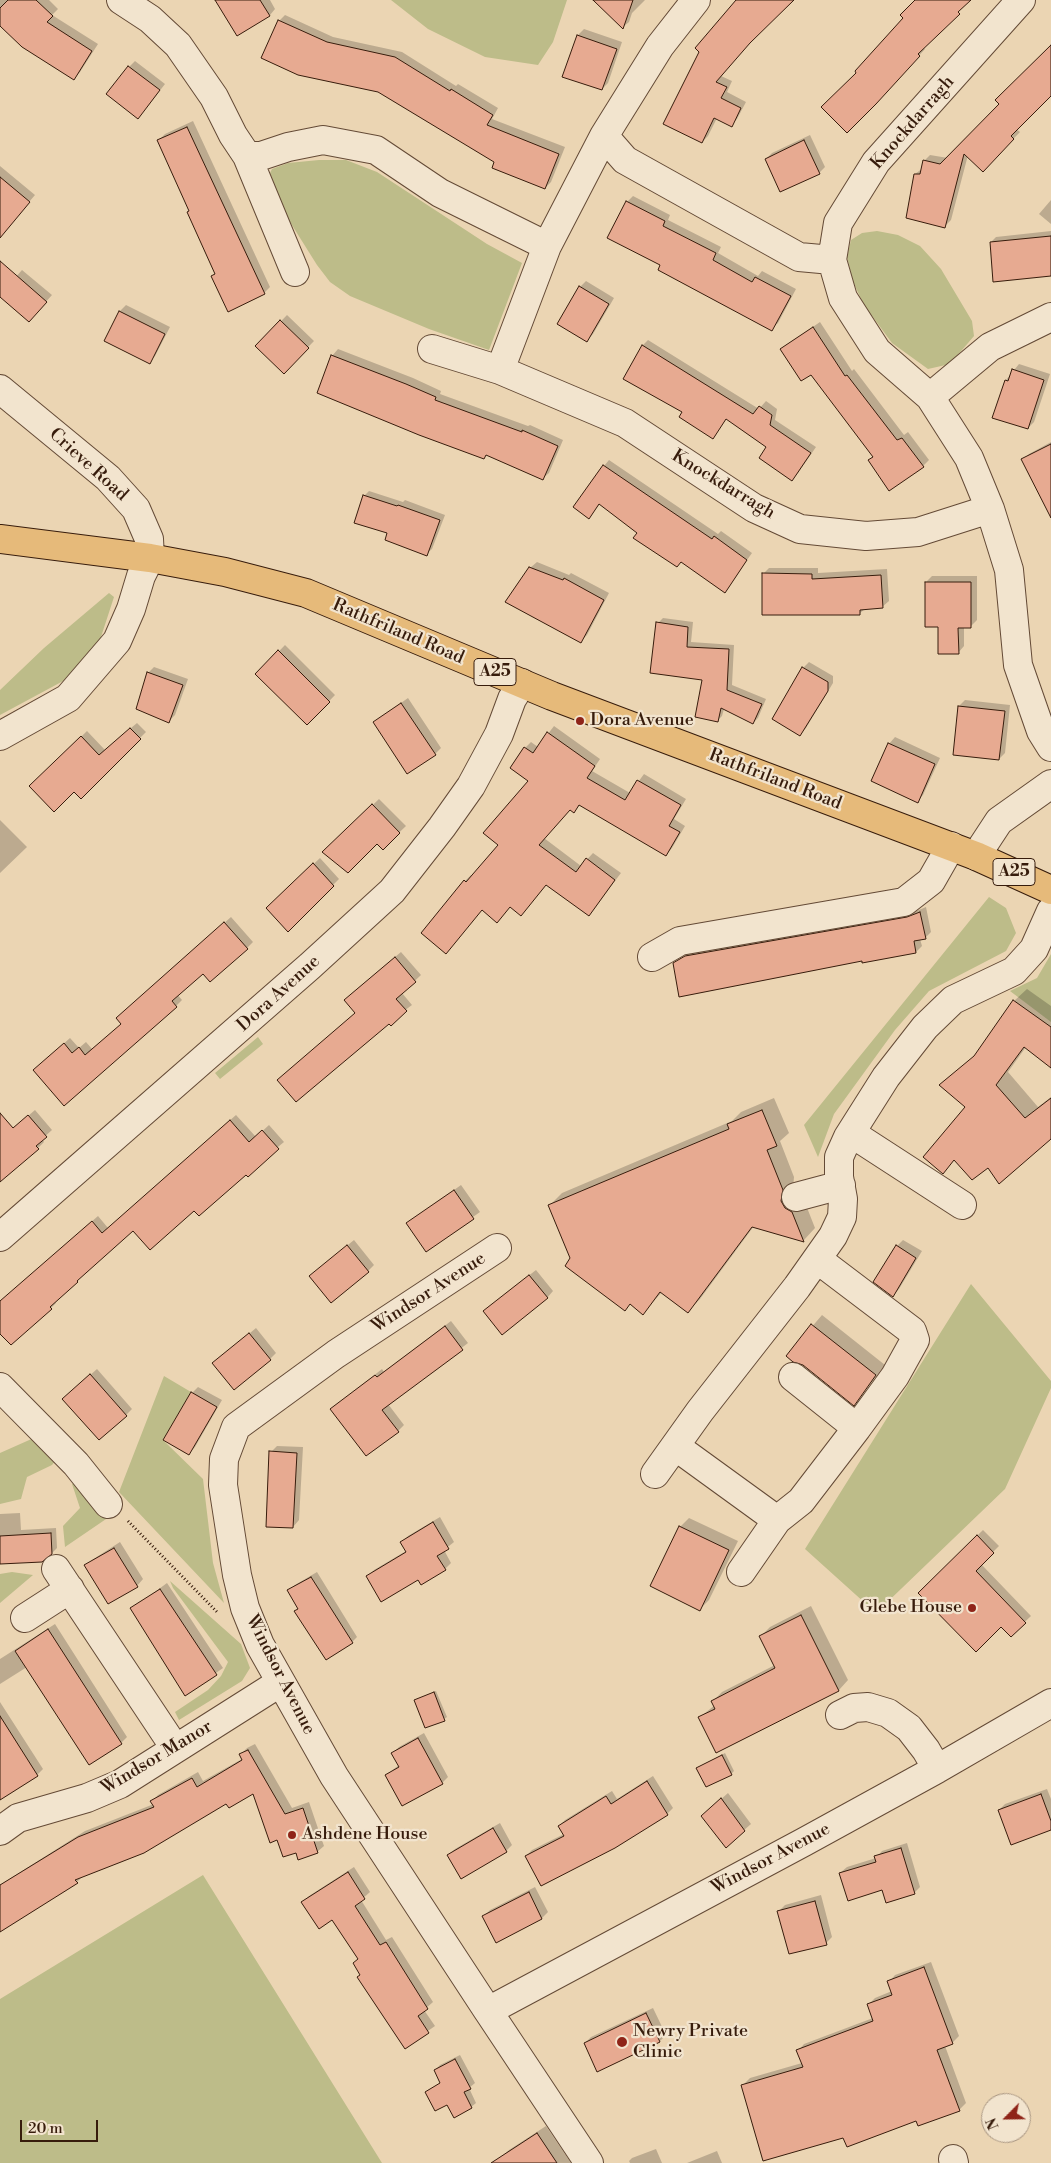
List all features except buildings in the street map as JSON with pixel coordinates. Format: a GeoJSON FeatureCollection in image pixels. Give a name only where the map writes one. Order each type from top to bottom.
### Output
{"type":"FeatureCollection","features":[{"type":"Feature","properties":{"kind":"main road","name":"Rathfriland Road"},"geometry":{"type":"LineString","coordinates":[[0,539],[150,558],[225,572],[306,594],[552,696],[976,856]]}},
{"type":"Feature","properties":{"kind":"main road","name":"A25"},"geometry":{"type":"LineString","coordinates":[[976,856],[1051,890]]}},
{"type":"Feature","properties":{"kind":"street"},"geometry":{"type":"LineString","coordinates":[[122,0],[150,19],[178,45],[214,97],[247,156],[295,272]]}},
{"type":"Feature","properties":{"kind":"street"},"geometry":{"type":"LineString","coordinates":[[500,370],[547,246],[604,136],[660,46],[696,0]]}},
{"type":"Feature","properties":{"kind":"street","name":"Knockdarragh"},"geometry":{"type":"LineString","coordinates":[[1020,0],[876,162],[838,223],[832,260],[843,298],[876,351],[930,397],[969,458],[990,509],[1009,570],[1018,665],[1041,731],[1051,747]]}},
{"type":"Feature","properties":{"kind":"street"},"geometry":{"type":"LineString","coordinates":[[604,136],[625,160],[799,257],[832,260]]}},
{"type":"Feature","properties":{"kind":"street"},"geometry":{"type":"LineString","coordinates":[[247,156],[261,156],[288,147],[323,140],[376,150],[440,194],[547,246]]}},
{"type":"Feature","properties":{"kind":"street"},"geometry":{"type":"LineString","coordinates":[[930,397],[990,347],[1051,317]]}},
{"type":"Feature","properties":{"kind":"street","name":"Knockdarragh"},"geometry":{"type":"LineString","coordinates":[[432,349],[500,370],[624,423],[754,508],[800,529],[866,536],[918,532],[990,509]]}},
{"type":"Feature","properties":{"kind":"street","name":"Crieve Road"},"geometry":{"type":"LineString","coordinates":[[0,389],[108,478],[136,509],[149,540],[150,558]]}},
{"type":"Feature","properties":{"kind":"street"},"geometry":{"type":"LineString","coordinates":[[0,736],[68,698],[117,641],[131,609],[141,576],[150,558]]}},
{"type":"Feature","properties":{"kind":"street","name":"Dora Avenue"},"geometry":{"type":"LineString","coordinates":[[0,1237],[303,972],[392,891],[471,786],[499,734],[512,699],[522,683]]}},
{"type":"Feature","properties":{"kind":"street"},"geometry":{"type":"LineString","coordinates":[[976,856],[999,821],[1051,784]]}},
{"type":"Feature","properties":{"kind":"street"},"geometry":{"type":"LineString","coordinates":[[652,957],[680,941],[904,902],[931,881],[951,846]]}},
{"type":"Feature","properties":{"kind":"street"},"geometry":{"type":"LineString","coordinates":[[655,1474],[833,1236],[842,1217],[844,1199],[839,1157],[851,1133],[886,1077],[925,1028],[953,1000],[1014,970],[1034,949],[1051,911]]}},
{"type":"Feature","properties":{"kind":"street"},"geometry":{"type":"LineString","coordinates":[[851,1133],[962,1205]]}},
{"type":"Feature","properties":{"kind":"street"},"geometry":{"type":"LineString","coordinates":[[796,1197],[841,1185]]}},
{"type":"Feature","properties":{"kind":"street","name":"Windsor Avenue"},"geometry":{"type":"LineString","coordinates":[[497,1248],[336,1354],[236,1427],[224,1459],[223,1485],[229,1533],[245,1608],[260,1645],[334,1776],[589,2163]]}},
{"type":"Feature","properties":{"kind":"street"},"geometry":{"type":"LineString","coordinates":[[741,1572],[777,1520],[801,1501],[857,1428],[895,1376],[914,1340],[912,1331],[817,1259]]}},
{"type":"Feature","properties":{"kind":"street"},"geometry":{"type":"LineString","coordinates":[[793,1377],[857,1428]]}},
{"type":"Feature","properties":{"kind":"street"},"geometry":{"type":"LineString","coordinates":[[0,1387],[76,1464],[108,1504]]}},
{"type":"Feature","properties":{"kind":"street"},"geometry":{"type":"LineString","coordinates":[[675,1446],[777,1520]]}},
{"type":"Feature","properties":{"kind":"street"},"geometry":{"type":"LineString","coordinates":[[25,1618],[63,1579],[175,1748]]}},
{"type":"Feature","properties":{"kind":"street","name":"Windsor Manor"},"geometry":{"type":"LineString","coordinates":[[0,1831],[18,1818],[87,1798],[120,1784],[281,1682]]}},
{"type":"Feature","properties":{"kind":"street","name":"Windsor Avenue"},"geometry":{"type":"LineString","coordinates":[[488,2011],[937,1769],[1051,1703]]}},
{"type":"Feature","properties":{"kind":"street"},"geometry":{"type":"LineString","coordinates":[[840,1715],[854,1708],[868,1707],[888,1713],[909,1728],[926,1750],[937,1769]]}},
{"type":"Feature","properties":{"kind":"path"},"geometry":{"type":"LineString","coordinates":[[108,1504],[225,1620]]}},
{"type":"Feature","properties":{"kind":"shaded area"},"geometry":{"type":"Polygon","coordinates":[[[391,0],[567,0],[553,42],[538,65],[485,57],[428,29],[391,0]]]}},
{"type":"Feature","properties":{"kind":"shaded area"},"geometry":{"type":"Polygon","coordinates":[[[346,160],[377,172],[487,244],[522,263],[489,350],[429,329],[350,296],[330,282],[285,214],[270,173],[272,169],[288,163],[346,160]]]}},
{"type":"Feature","properties":{"kind":"shaded area"},"geometry":{"type":"Polygon","coordinates":[[[877,231],[898,235],[920,246],[941,269],[972,321],[974,336],[950,364],[928,369],[892,343],[864,305],[853,282],[847,257],[851,240],[862,233],[877,231]]]}},
{"type":"Feature","properties":{"kind":"shaded area"},"geometry":{"type":"Polygon","coordinates":[[[109,593],[114,597],[99,643],[65,680],[0,715],[0,690],[44,648],[109,593]]]}},
{"type":"Feature","properties":{"kind":"shaded area"},"geometry":{"type":"Polygon","coordinates":[[[989,897],[1006,908],[1016,933],[1006,951],[929,991],[895,1030],[834,1114],[818,1157],[804,1125],[989,897]]]}},
{"type":"Feature","properties":{"kind":"shaded area"},"geometry":{"type":"Polygon","coordinates":[[[1051,954],[1051,1022],[1010,991],[1037,978],[1051,954]]]}},
{"type":"Feature","properties":{"kind":"shaded area"},"geometry":{"type":"Polygon","coordinates":[[[258,1037],[263,1044],[220,1079],[215,1073],[258,1037]]]}},
{"type":"Feature","properties":{"kind":"shaded area"},"geometry":{"type":"Polygon","coordinates":[[[971,1284],[1051,1381],[1051,1388],[1005,1489],[876,1613],[805,1549],[971,1284]]]}},
{"type":"Feature","properties":{"kind":"shaded area"},"geometry":{"type":"Polygon","coordinates":[[[164,1376],[191,1392],[163,1440],[203,1479],[213,1563],[224,1603],[119,1492],[164,1376]]]}},
{"type":"Feature","properties":{"kind":"shaded area"},"geometry":{"type":"Polygon","coordinates":[[[36,1437],[56,1460],[52,1465],[27,1477],[21,1499],[0,1504],[0,1453],[36,1437]]]}},
{"type":"Feature","properties":{"kind":"shaded area"},"geometry":{"type":"Polygon","coordinates":[[[81,1482],[109,1517],[65,1547],[63,1526],[80,1508],[72,1484],[81,1482]]]}},
{"type":"Feature","properties":{"kind":"shaded area"},"geometry":{"type":"Polygon","coordinates":[[[12,1572],[33,1575],[0,1603],[0,1574],[12,1572]]]}},
{"type":"Feature","properties":{"kind":"shaded area"},"geometry":{"type":"Polygon","coordinates":[[[170,1581],[241,1644],[250,1668],[242,1681],[179,1720],[175,1712],[208,1690],[221,1676],[228,1662],[173,1588],[170,1581]]]}},
{"type":"Feature","properties":{"kind":"shaded area"},"geometry":{"type":"Polygon","coordinates":[[[203,1875],[382,2163],[0,2163],[0,1999],[203,1875]]]}},
{"type":"Feature","properties":{"kind":"place","name":"Dora Avenue"},"geometry":{"type":"Point","coordinates":[580,721]}},
{"type":"Feature","properties":{"kind":"place","name":"Glebe House"},"geometry":{"type":"Point","coordinates":[972,1608]}},
{"type":"Feature","properties":{"kind":"place","name":"Ashdene House"},"geometry":{"type":"Point","coordinates":[292,1835]}},
{"type":"Feature","properties":{"kind":"place","name":"Newry Private Clinic"},"geometry":{"type":"Point","coordinates":[622,2042]}}]}
